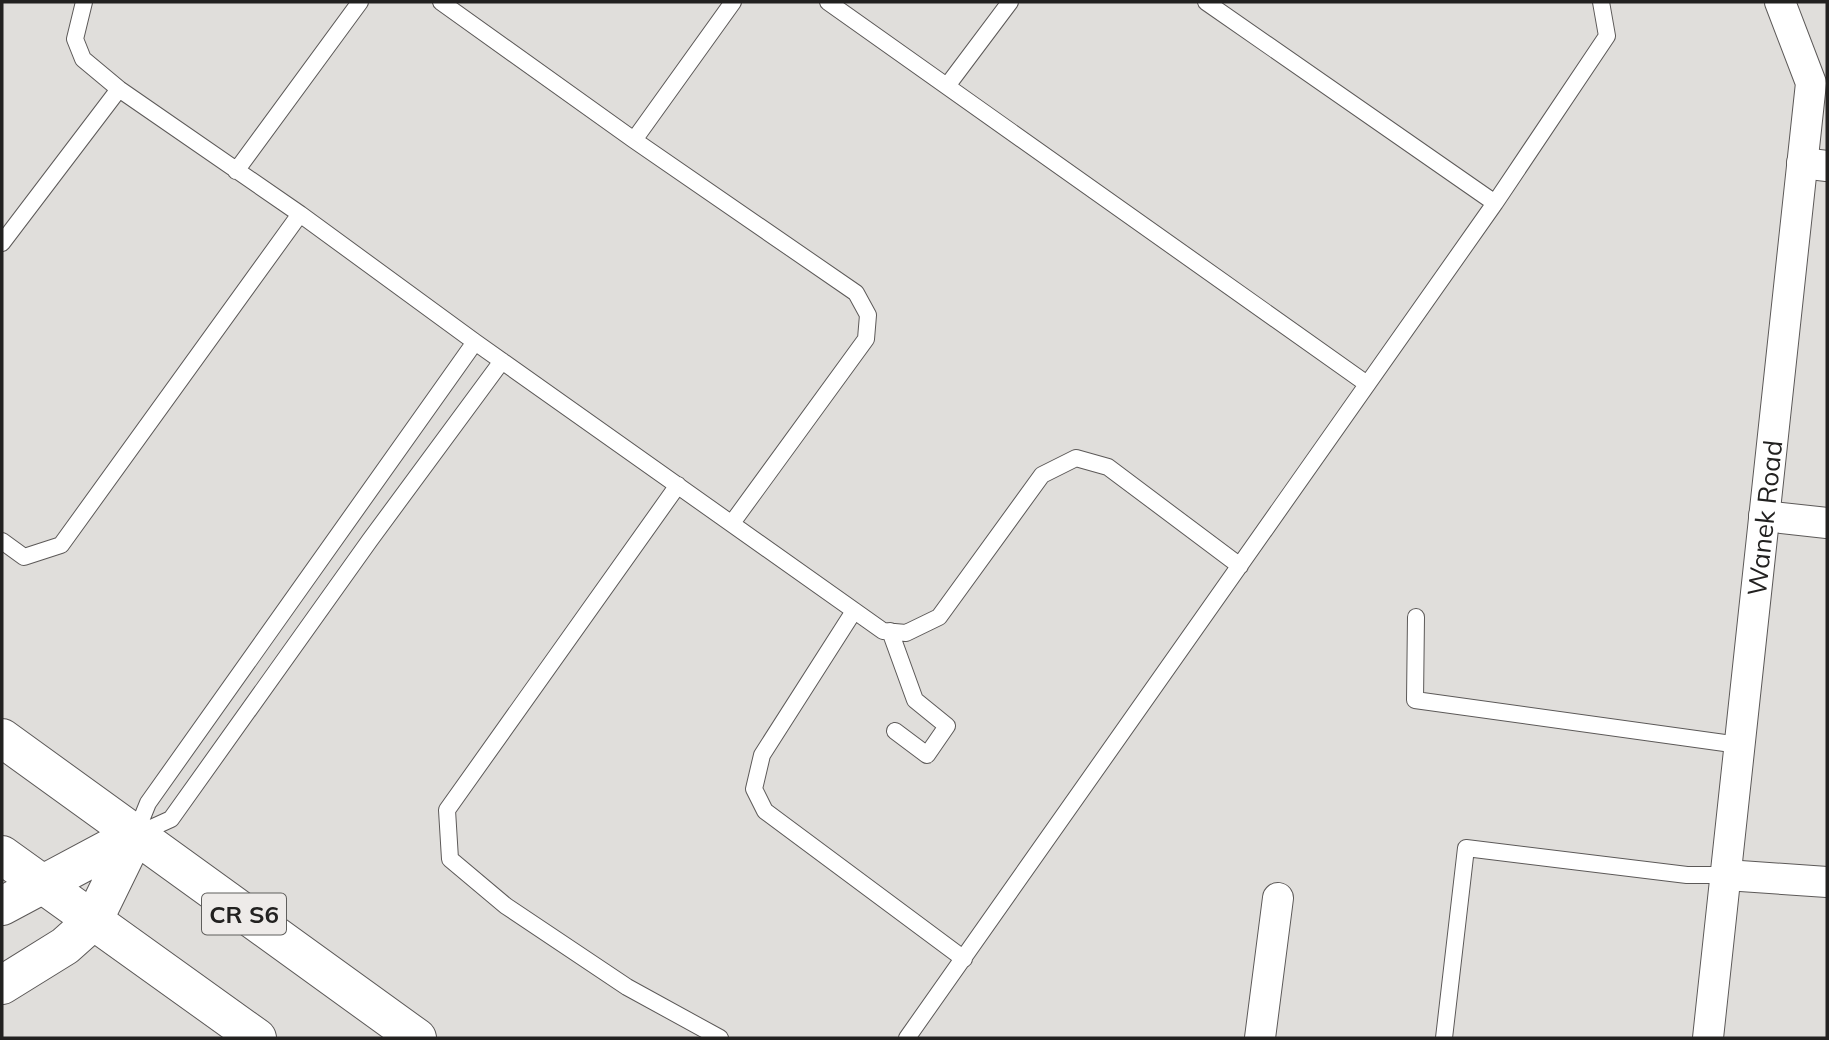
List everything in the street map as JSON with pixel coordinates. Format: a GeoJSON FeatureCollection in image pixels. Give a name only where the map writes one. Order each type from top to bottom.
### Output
{"type":"FeatureCollection","features":[{"type":"Feature","properties":{"kind":"main road","name":"CR S6"},"geometry":{"type":"LineString","coordinates":[[2,738],[417,1038]]}},
{"type":"Feature","properties":{"kind":"main road"},"geometry":{"type":"LineString","coordinates":[[2,906],[135,835]]}},
{"type":"Feature","properties":{"kind":"main road"},"geometry":{"type":"LineString","coordinates":[[2,985],[65,946],[93,921],[135,835]]}},
{"type":"Feature","properties":{"kind":"main road"},"geometry":{"type":"LineString","coordinates":[[2,855],[257,1038]]}},
{"type":"Feature","properties":{"kind":"street","name":"Wanek Road"},"geometry":{"type":"LineString","coordinates":[[1708,1038],[1764,516],[1814,164],[1811,83],[1780,2]]}},
{"type":"Feature","properties":{"kind":"street"},"geometry":{"type":"LineString","coordinates":[[1764,516],[1827,523]]}},
{"type":"Feature","properties":{"kind":"street"},"geometry":{"type":"LineString","coordinates":[[1726,875],[1827,882]]}},
{"type":"Feature","properties":{"kind":"street"},"geometry":{"type":"LineString","coordinates":[[1260,1038],[1278,898]]}},
{"type":"Feature","properties":{"kind":"lane"},"geometry":{"type":"LineString","coordinates":[[84,2],[75,38],[83,59],[119,89],[300,214],[475,342],[883,631],[906,633],[939,617],[1042,475],[1076,458],[1108,467],[1240,566]]}},
{"type":"Feature","properties":{"kind":"lane"},"geometry":{"type":"LineString","coordinates":[[236,171],[360,2]]}},
{"type":"Feature","properties":{"kind":"lane"},"geometry":{"type":"LineString","coordinates":[[441,2],[634,140],[856,293],[868,315],[866,339],[732,523]]}},
{"type":"Feature","properties":{"kind":"lane"},"geometry":{"type":"LineString","coordinates":[[634,140],[733,2]]}},
{"type":"Feature","properties":{"kind":"lane"},"geometry":{"type":"LineString","coordinates":[[828,2],[1367,384]]}},
{"type":"Feature","properties":{"kind":"lane"},"geometry":{"type":"LineString","coordinates":[[947,86],[1010,2]]}},
{"type":"Feature","properties":{"kind":"lane"},"geometry":{"type":"LineString","coordinates":[[1206,2],[1495,203]]}},
{"type":"Feature","properties":{"kind":"lane"},"geometry":{"type":"LineString","coordinates":[[907,1038],[1495,203],[1607,36],[1601,2]]}},
{"type":"Feature","properties":{"kind":"lane"},"geometry":{"type":"LineString","coordinates":[[2,243],[119,89]]}},
{"type":"Feature","properties":{"kind":"lane"},"geometry":{"type":"LineString","coordinates":[[2,541],[24,556],[61,545],[300,214]]}},
{"type":"Feature","properties":{"kind":"lane"},"geometry":{"type":"LineString","coordinates":[[135,835],[148,803],[475,342]]}},
{"type":"Feature","properties":{"kind":"lane"},"geometry":{"type":"LineString","coordinates":[[135,835],[171,819],[502,361]]}},
{"type":"Feature","properties":{"kind":"lane"},"geometry":{"type":"LineString","coordinates":[[678,485],[447,810],[450,859],[506,906],[626,987],[720,1038]]}},
{"type":"Feature","properties":{"kind":"lane"},"geometry":{"type":"LineString","coordinates":[[348,519],[373,536]]}},
{"type":"Feature","properties":{"kind":"lane"},"geometry":{"type":"LineString","coordinates":[[854,611],[762,755],[754,789],[765,811],[964,959]]}},
{"type":"Feature","properties":{"kind":"lane"},"geometry":{"type":"LineString","coordinates":[[1416,617],[1415,700],[1739,745]]}},
{"type":"Feature","properties":{"kind":"lane"},"geometry":{"type":"LineString","coordinates":[[890,631],[915,700],[947,726],[927,755],[895,732]]}},
{"type":"Feature","properties":{"kind":"lane"},"geometry":{"type":"LineString","coordinates":[[253,653],[277,670]]}},
{"type":"Feature","properties":{"kind":"lane"},"geometry":{"type":"LineString","coordinates":[[1444,1038],[1466,848],[1687,875],[1726,875]]}}]}
